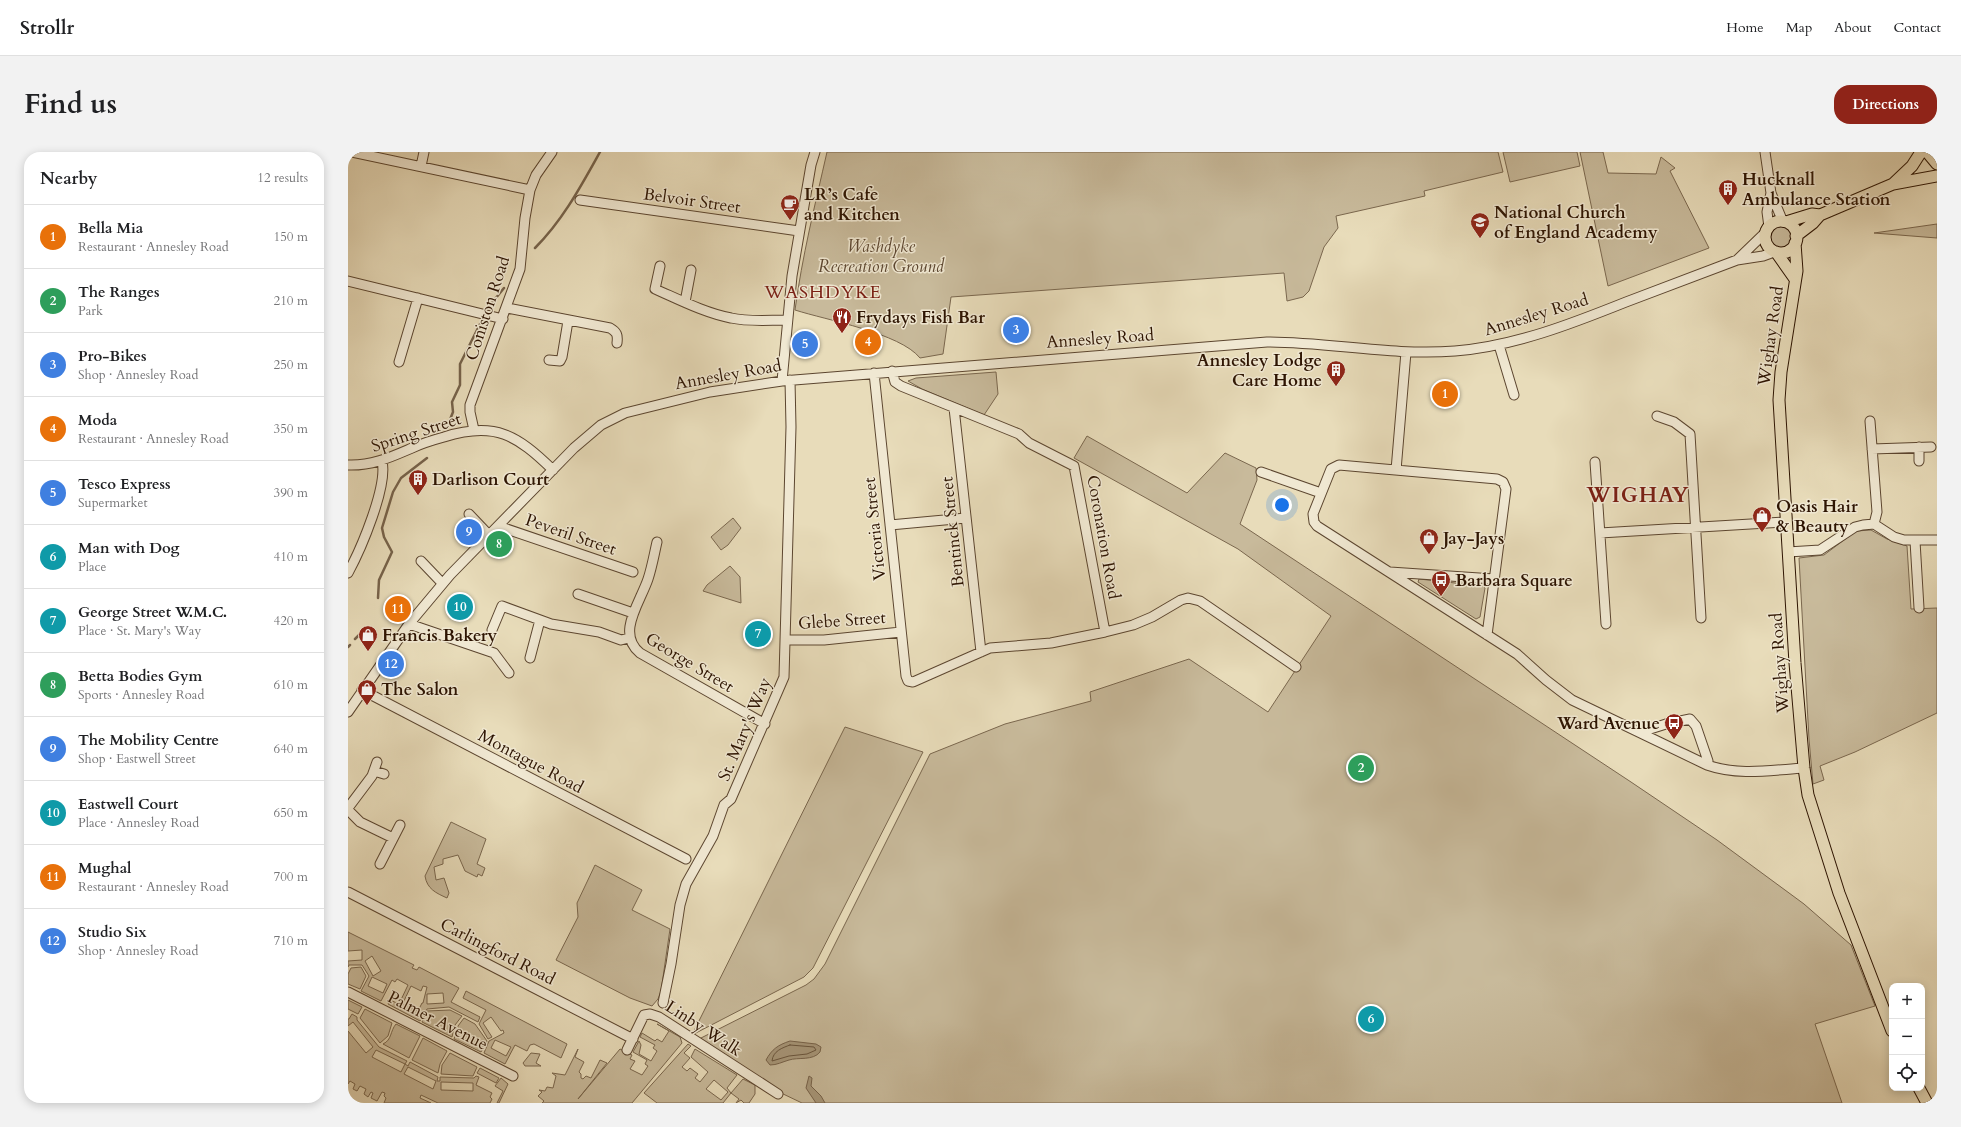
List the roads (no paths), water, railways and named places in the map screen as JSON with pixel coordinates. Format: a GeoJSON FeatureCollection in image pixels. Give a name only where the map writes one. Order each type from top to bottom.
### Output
{"type":"FeatureCollection","features":[{"type":"Feature","properties":{"kind":"main road"},"geometry":{"type":"LineString","coordinates":[[1893,184],[1912,166],[1921,152]]}},
{"type":"Feature","properties":{"kind":"main road"},"geometry":{"type":"LineString","coordinates":[[1927,152],[1937,164]]}},
{"type":"Feature","properties":{"kind":"main road"},"geometry":{"type":"LineString","coordinates":[[1820,215],[1814,224],[1796,240],[1788,251],[1775,252],[1766,243],[1767,230],[1773,223],[1785,222],[1808,215],[1820,215],[1893,184],[1937,176]]}},
{"type":"Feature","properties":{"kind":"main road"},"geometry":{"type":"LineString","coordinates":[[1785,222],[1793,228],[1796,240]]}},
{"type":"Feature","properties":{"kind":"main road","name":"Wighay Road"},"geometry":{"type":"LineString","coordinates":[[1796,240],[1797,271],[1781,372],[1779,400],[1788,552],[1804,768],[1814,816],[1830,868],[1889,1023]]}},
{"type":"Feature","properties":{"kind":"main road","name":"Wighay Road"},"geometry":{"type":"LineString","coordinates":[[1775,252],[1795,279]]}},
{"type":"Feature","properties":{"kind":"main road"},"geometry":{"type":"LineString","coordinates":[[1921,1091],[1927,1103]]}},
{"type":"Feature","properties":{"kind":"street"},"geometry":{"type":"LineString","coordinates":[[352,152],[530,190]]}},
{"type":"Feature","properties":{"kind":"street"},"geometry":{"type":"LineString","coordinates":[[421,166],[424,152]]}},
{"type":"Feature","properties":{"kind":"street","name":"Coniston Road"},"geometry":{"type":"LineString","coordinates":[[474,430],[470,405],[507,308],[520,269],[525,218],[530,190],[536,175],[552,152]]}},
{"type":"Feature","properties":{"kind":"street","name":"St. Mary's Way"},"geometry":{"type":"LineString","coordinates":[[661,1010],[672,964],[680,905],[686,884],[713,836],[724,805],[731,800],[784,677],[791,427],[786,380],[787,320],[799,231],[815,152]]}},
{"type":"Feature","properties":{"kind":"street"},"geometry":{"type":"LineString","coordinates":[[1765,152],[1771,194],[1785,222]]}},
{"type":"Feature","properties":{"kind":"street"},"geometry":{"type":"LineString","coordinates":[[1767,230],[1767,212],[1771,194]]}},
{"type":"Feature","properties":{"kind":"street","name":"Belvoir Street"},"geometry":{"type":"LineString","coordinates":[[580,200],[799,231]]}},
{"type":"Feature","properties":{"kind":"street","name":"Annesley Road"},"geometry":{"type":"LineString","coordinates":[[1737,260],[1767,230]]}},
{"type":"Feature","properties":{"kind":"street","name":"Annesley Road"},"geometry":{"type":"LineString","coordinates":[[348,712],[409,624],[442,583],[589,435],[613,418],[625,413],[721,390],[786,380],[892,371],[1268,342],[1299,342],[1349,348],[1406,352],[1456,351],[1499,345],[1576,322],[1737,260],[1763,256],[1775,252]]}},
{"type":"Feature","properties":{"kind":"street"},"geometry":{"type":"LineString","coordinates":[[660,266],[655,289],[685,302],[732,318],[747,320],[787,320]]}},
{"type":"Feature","properties":{"kind":"street"},"geometry":{"type":"LineString","coordinates":[[685,302],[692,270]]}},
{"type":"Feature","properties":{"kind":"street"},"geometry":{"type":"LineString","coordinates":[[348,280],[502,319]]}},
{"type":"Feature","properties":{"kind":"street"},"geometry":{"type":"LineString","coordinates":[[399,362],[418,298]]}},
{"type":"Feature","properties":{"kind":"street"},"geometry":{"type":"LineString","coordinates":[[507,308],[610,328],[615,330],[618,335],[616,343]]}},
{"type":"Feature","properties":{"kind":"street"},"geometry":{"type":"LineString","coordinates":[[549,360],[560,361],[562,357],[568,321]]}},
{"type":"Feature","properties":{"kind":"street"},"geometry":{"type":"LineString","coordinates":[[1499,345],[1514,394]]}},
{"type":"Feature","properties":{"kind":"street"},"geometry":{"type":"LineString","coordinates":[[1396,470],[1406,352]]}},
{"type":"Feature","properties":{"kind":"street","name":"Coronation Road"},"geometry":{"type":"LineString","coordinates":[[892,371],[895,382],[901,386],[1019,434],[1029,442],[1074,466],[1104,632]]}},
{"type":"Feature","properties":{"kind":"street","name":"Victoria Street"},"geometry":{"type":"LineString","coordinates":[[874,373],[906,676],[908,681],[913,682],[981,652]]}},
{"type":"Feature","properties":{"kind":"street","name":"Bentinck Street"},"geometry":{"type":"LineString","coordinates":[[954,408],[981,652]]}},
{"type":"Feature","properties":{"kind":"street"},"geometry":{"type":"LineString","coordinates":[[1657,416],[1674,422],[1690,434],[1701,618]]}},
{"type":"Feature","properties":{"kind":"street"},"geometry":{"type":"LineString","coordinates":[[1870,421],[1877,512],[1874,524]]}},
{"type":"Feature","properties":{"kind":"street","name":"Spring Street"},"geometry":{"type":"LineString","coordinates":[[348,465],[361,465],[382,461],[423,443],[462,432],[490,430],[510,437],[529,449],[553,470]]}},
{"type":"Feature","properties":{"kind":"street"},"geometry":{"type":"LineString","coordinates":[[1919,447],[1919,461]]}},
{"type":"Feature","properties":{"kind":"street"},"geometry":{"type":"LineString","coordinates":[[1872,449],[1932,447]]}},
{"type":"Feature","properties":{"kind":"street"},"geometry":{"type":"LineString","coordinates":[[348,572],[364,543],[382,483],[384,471],[382,461]]}},
{"type":"Feature","properties":{"kind":"street"},"geometry":{"type":"LineString","coordinates":[[1595,462],[1606,624]]}},
{"type":"Feature","properties":{"kind":"street"},"geometry":{"type":"LineString","coordinates":[[1487,635],[1506,489],[1503,482],[1496,479],[1336,466],[1329,472],[1313,514],[1313,518],[1317,526],[1388,572],[1487,635],[1517,654],[1546,680],[1572,700],[1707,765],[1732,772],[1804,768]]}},
{"type":"Feature","properties":{"kind":"street"},"geometry":{"type":"LineString","coordinates":[[1261,472],[1321,493]]}},
{"type":"Feature","properties":{"kind":"street"},"geometry":{"type":"LineString","coordinates":[[469,514],[489,535]]}},
{"type":"Feature","properties":{"kind":"street"},"geometry":{"type":"LineString","coordinates":[[890,525],[966,518]]}},
{"type":"Feature","properties":{"kind":"street"},"geometry":{"type":"LineString","coordinates":[[1600,533],[1786,522]]}},
{"type":"Feature","properties":{"kind":"street"},"geometry":{"type":"LineString","coordinates":[[1788,552],[1820,550],[1855,527],[1874,524],[1894,537],[1915,541],[1937,540]]}},
{"type":"Feature","properties":{"kind":"street","name":"Peveril Street"},"geometry":{"type":"LineString","coordinates":[[498,526],[633,572]]}},
{"type":"Feature","properties":{"kind":"street"},"geometry":{"type":"LineString","coordinates":[[1915,541],[1919,608]]}},
{"type":"Feature","properties":{"kind":"street","name":"George Street"},"geometry":{"type":"LineString","coordinates":[[657,542],[650,575],[633,614],[629,628],[629,638],[633,647],[640,654],[765,724]]}},
{"type":"Feature","properties":{"kind":"street"},"geometry":{"type":"LineString","coordinates":[[421,561],[442,583]]}},
{"type":"Feature","properties":{"kind":"street"},"geometry":{"type":"LineString","coordinates":[[1388,572],[1494,579]]}},
{"type":"Feature","properties":{"kind":"street"},"geometry":{"type":"LineString","coordinates":[[578,594],[633,614]]}},
{"type":"Feature","properties":{"kind":"street"},"geometry":{"type":"LineString","coordinates":[[981,652],[990,648],[1051,643],[1133,625],[1152,617],[1182,600],[1194,599],[1200,601],[1296,667]]}},
{"type":"Feature","properties":{"kind":"street"},"geometry":{"type":"LineString","coordinates":[[492,630],[502,606],[559,626],[599,632],[621,640],[629,638]]}},
{"type":"Feature","properties":{"kind":"street"},"geometry":{"type":"LineString","coordinates":[[530,658],[540,620]]}},
{"type":"Feature","properties":{"kind":"street"},"geometry":{"type":"LineString","coordinates":[[409,624],[494,653],[509,673]]}},
{"type":"Feature","properties":{"kind":"street","name":"Glebe Street"},"geometry":{"type":"LineString","coordinates":[[785,640],[824,640],[901,632]]}},
{"type":"Feature","properties":{"kind":"street","name":"Montague Road"},"geometry":{"type":"LineString","coordinates":[[362,690],[686,859]]}},
{"type":"Feature","properties":{"kind":"street"},"geometry":{"type":"LineString","coordinates":[[1645,735],[1647,730],[1690,718],[1696,726],[1708,761],[1707,765]]}},
{"type":"Feature","properties":{"kind":"street"},"geometry":{"type":"LineString","coordinates":[[377,762],[365,787],[348,809],[360,822],[393,838]]}},
{"type":"Feature","properties":{"kind":"street"},"geometry":{"type":"LineString","coordinates":[[374,771],[384,774]]}},
{"type":"Feature","properties":{"kind":"street"},"geometry":{"type":"LineString","coordinates":[[380,864],[400,825]]}},
{"type":"Feature","properties":{"kind":"street","name":"Carlingford Road"},"geometry":{"type":"LineString","coordinates":[[348,892],[633,1039]]}},
{"type":"Feature","properties":{"kind":"street","name":"Palmer Avenue"},"geometry":{"type":"LineString","coordinates":[[348,992],[513,1076]]}},
{"type":"Feature","properties":{"kind":"street","name":"Linby Walk"},"geometry":{"type":"LineString","coordinates":[[627,1050],[644,1015],[661,1010],[778,1094]]}},
{"type":"Feature","properties":{"kind":"water"},"geometry":{"type":"Polygon","coordinates":[[[790,1041],[816,1044],[821,1047],[820,1052],[813,1057],[793,1059],[770,1065],[766,1060],[773,1050],[790,1041]]]}},
{"type":"Feature","properties":{"kind":"water"},"geometry":{"type":"Polygon","coordinates":[[[809,1076],[812,1078],[811,1086],[821,1096],[825,1103],[816,1103],[806,1088],[809,1076]]]}},
{"type":"Feature","properties":{"kind":"waterway"},"geometry":{"type":"LineString","coordinates":[[535,248],[563,214],[600,152]]}},
{"type":"Feature","properties":{"kind":"waterway"},"geometry":{"type":"LineString","coordinates":[[491,304],[504,288]]}},
{"type":"Feature","properties":{"kind":"waterway"},"geometry":{"type":"LineString","coordinates":[[449,422],[453,412],[452,402],[460,385],[460,364],[480,324]]}},
{"type":"Feature","properties":{"kind":"waterway"},"geometry":{"type":"LineString","coordinates":[[378,598],[379,580],[392,552],[384,537],[382,528],[393,492],[401,478],[427,458]]}},
{"type":"Feature","properties":{"kind":"waterway"},"geometry":{"type":"LineString","coordinates":[[355,639],[361,633]]}},
{"type":"Feature","properties":{"kind":"place","name":"Hucknall Ambulance Station"},"geometry":{"type":"Point","coordinates":[1728,206]}},
{"type":"Feature","properties":{"kind":"place","name":"LR’s Cafe and Kitchen"},"geometry":{"type":"Point","coordinates":[790,221]}},
{"type":"Feature","properties":{"kind":"place","name":"National Church of England Academy"},"geometry":{"type":"Point","coordinates":[1480,239]}},
{"type":"Feature","properties":{"kind":"place","name":"Pro-Bikes"},"geometry":{"type":"Point","coordinates":[1016,330]}},
{"type":"Feature","properties":{"kind":"place","name":"Frydays Fish Bar"},"geometry":{"type":"Point","coordinates":[842,334]}},
{"type":"Feature","properties":{"kind":"place","name":"Moda"},"geometry":{"type":"Point","coordinates":[868,342]}},
{"type":"Feature","properties":{"kind":"place","name":"Tesco Express"},"geometry":{"type":"Point","coordinates":[805,344]}},
{"type":"Feature","properties":{"kind":"place","name":"Annesley Lodge Care Home"},"geometry":{"type":"Point","coordinates":[1336,387]}},
{"type":"Feature","properties":{"kind":"place","name":"Bella Mia"},"geometry":{"type":"Point","coordinates":[1445,394]}},
{"type":"Feature","properties":{"kind":"place","name":"Darlison Court"},"geometry":{"type":"Point","coordinates":[418,496]}},
{"type":"Feature","properties":{"kind":"place","name":"The Mobility Centre"},"geometry":{"type":"Point","coordinates":[469,532]}},
{"type":"Feature","properties":{"kind":"place","name":"Oasis Hair & Beauty"},"geometry":{"type":"Point","coordinates":[1762,533]}},
{"type":"Feature","properties":{"kind":"place","name":"Betta Bodies Gym"},"geometry":{"type":"Point","coordinates":[499,544]}},
{"type":"Feature","properties":{"kind":"place","name":"Jay-Jays"},"geometry":{"type":"Point","coordinates":[1429,555]}},
{"type":"Feature","properties":{"kind":"place","name":"Barbara Square"},"geometry":{"type":"Point","coordinates":[1441,597]}},
{"type":"Feature","properties":{"kind":"place","name":"Eastwell Court"},"geometry":{"type":"Point","coordinates":[460,607]}},
{"type":"Feature","properties":{"kind":"place","name":"Mughal"},"geometry":{"type":"Point","coordinates":[398,609]}},
{"type":"Feature","properties":{"kind":"place","name":"George Street W.M.C."},"geometry":{"type":"Point","coordinates":[758,634]}},
{"type":"Feature","properties":{"kind":"place","name":"Francis Bakery"},"geometry":{"type":"Point","coordinates":[368,652]}},
{"type":"Feature","properties":{"kind":"place","name":"Studio Six"},"geometry":{"type":"Point","coordinates":[391,664]}},
{"type":"Feature","properties":{"kind":"place","name":"The Salon"},"geometry":{"type":"Point","coordinates":[367,706]}},
{"type":"Feature","properties":{"kind":"place","name":"Ward Avenue"},"geometry":{"type":"Point","coordinates":[1674,740]}},
{"type":"Feature","properties":{"kind":"place","name":"The Ranges"},"geometry":{"type":"Point","coordinates":[1361,768]}},
{"type":"Feature","properties":{"kind":"place","name":"Man with Dog"},"geometry":{"type":"Point","coordinates":[1371,1019]}},
{"type":"Feature","properties":{"kind":"district","name":"WASHDYKE"},"geometry":{"type":"Point","coordinates":[823,292]}},
{"type":"Feature","properties":{"kind":"district","name":"WIGHAY"},"geometry":{"type":"Point","coordinates":[1638,495]}},
{"type":"Feature","properties":{"kind":"park label","name":"Washdyke Recreation Ground"},"geometry":{"type":"Point","coordinates":[881,256]}}]}
